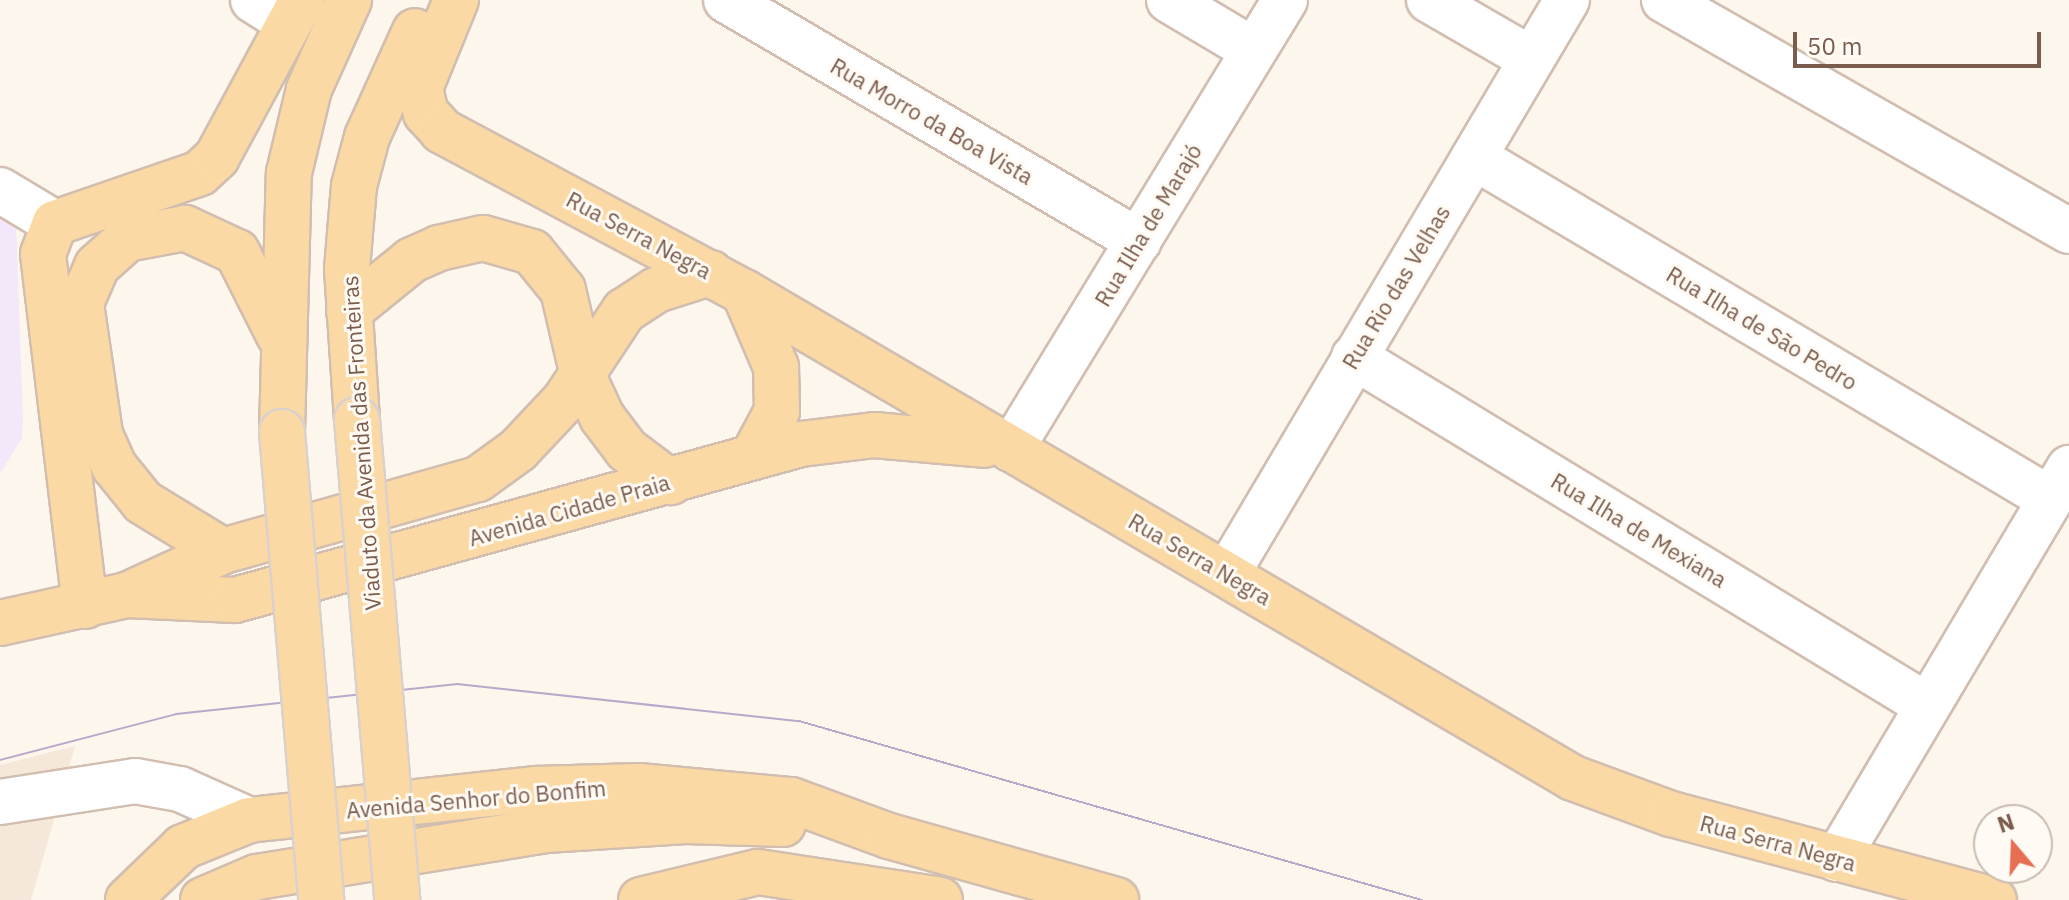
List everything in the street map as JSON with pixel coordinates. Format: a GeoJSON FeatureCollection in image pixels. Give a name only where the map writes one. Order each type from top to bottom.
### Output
{"type":"FeatureCollection","features":[{"type":"Feature","properties":{"kind":"main road"},"geometry":{"type":"LineString","coordinates":[[321,900],[282,432],[279,335],[289,173],[309,89],[349,0]]}},
{"type":"Feature","properties":{"kind":"main road","name":"Viaduto da Avenida das Fronteiras"},"geometry":{"type":"LineString","coordinates":[[397,900],[349,311],[357,173],[430,0]]}},
{"type":"Feature","properties":{"kind":"main road","name":"Rua Serra Negra"},"geometry":{"type":"LineString","coordinates":[[456,0],[420,88],[426,113],[442,131],[727,282],[1573,778],[1671,814],[1994,900]]}},
{"type":"Feature","properties":{"kind":"main road"},"geometry":{"type":"LineString","coordinates":[[85,606],[43,254],[55,223],[200,173],[217,157],[281,7]]}},
{"type":"Feature","properties":{"kind":"main road"},"geometry":{"type":"LineString","coordinates":[[223,551],[143,502],[114,466],[100,434],[81,303],[97,266],[127,239],[185,228],[237,252],[279,335]]}},
{"type":"Feature","properties":{"kind":"main road"},"geometry":{"type":"LineString","coordinates":[[349,311],[412,260],[462,241],[502,241],[532,252],[554,273],[571,309],[583,376],[615,437],[670,482]]}},
{"type":"Feature","properties":{"kind":"main road"},"geometry":{"type":"LineString","coordinates":[[583,376],[624,311],[656,290],[727,282],[776,367],[777,411],[753,456]]}},
{"type":"Feature","properties":{"kind":"main road","name":"Avenida Cidade Praia"},"geometry":{"type":"LineString","coordinates":[[0,623],[127,595],[223,551],[478,479],[518,450],[583,376]]}},
{"type":"Feature","properties":{"kind":"main road","name":"Avenida Cidade Praia"},"geometry":{"type":"LineString","coordinates":[[127,595],[235,600],[670,482],[753,456],[874,435],[1011,449]]}},
{"type":"Feature","properties":{"kind":"main road","name":"Avenida Senhor do Bonfim"},"geometry":{"type":"LineString","coordinates":[[128,900],[183,847],[249,820],[536,789],[695,787],[791,800],[889,836]]}},
{"type":"Feature","properties":{"kind":"main road","name":"Avenida Senhor do Bonfim"},"geometry":{"type":"LineString","coordinates":[[203,900],[271,874],[633,823],[725,820],[889,836]]}},
{"type":"Feature","properties":{"kind":"main road"},"geometry":{"type":"LineString","coordinates":[[889,836],[1116,900]]}},
{"type":"Feature","properties":{"kind":"main road"},"geometry":{"type":"LineString","coordinates":[[641,900],[758,872],[940,900]]}},
{"type":"Feature","properties":{"kind":"street","name":"Rua Morro da Boa Vista"},"geometry":{"type":"LineString","coordinates":[[726,0],[1139,241]]}},
{"type":"Feature","properties":{"kind":"street"},"geometry":{"type":"LineString","coordinates":[[1169,0],[1253,50]]}},
{"type":"Feature","properties":{"kind":"street","name":"Rua Ilha de Marajó"},"geometry":{"type":"LineString","coordinates":[[1011,449],[1285,0]]}},
{"type":"Feature","properties":{"kind":"street"},"geometry":{"type":"LineString","coordinates":[[1429,0],[1531,59]]}},
{"type":"Feature","properties":{"kind":"street","name":"Rua Rio das Velhas"},"geometry":{"type":"LineString","coordinates":[[1227,574],[1567,0]]}},
{"type":"Feature","properties":{"kind":"street"},"geometry":{"type":"LineString","coordinates":[[1664,0],[2069,231]]}},
{"type":"Feature","properties":{"kind":"street","name":"Rua Ilha de São Pedro"},"geometry":{"type":"LineString","coordinates":[[1474,157],[2060,483]]}},
{"type":"Feature","properties":{"kind":"street"},"geometry":{"type":"LineString","coordinates":[[0,190],[55,223]]}},
{"type":"Feature","properties":{"kind":"street","name":"Rua Ilha de Mexiana"},"geometry":{"type":"LineString","coordinates":[[1354,357],[1923,703]]}},
{"type":"Feature","properties":{"kind":"street"},"geometry":{"type":"LineString","coordinates":[[1837,859],[1923,703],[2060,483]]}},
{"type":"Feature","properties":{"kind":"street"},"geometry":{"type":"LineString","coordinates":[[0,802],[135,781],[180,789],[249,820]]}},
{"type":"Feature","properties":{"kind":"shaded area"},"geometry":{"type":"Polygon","coordinates":[[[0,214],[16,223],[23,420],[22,438],[0,474],[0,214]]]}},
{"type":"Feature","properties":{"kind":"shaded area"},"geometry":{"type":"Polygon","coordinates":[[[75,746],[31,900],[0,900],[0,765],[75,746]]]}},
{"type":"Feature","properties":{"kind":"tram line"},"geometry":{"type":"LineString","coordinates":[[0,760],[176,714],[457,684],[799,721],[1422,900]]}}]}
